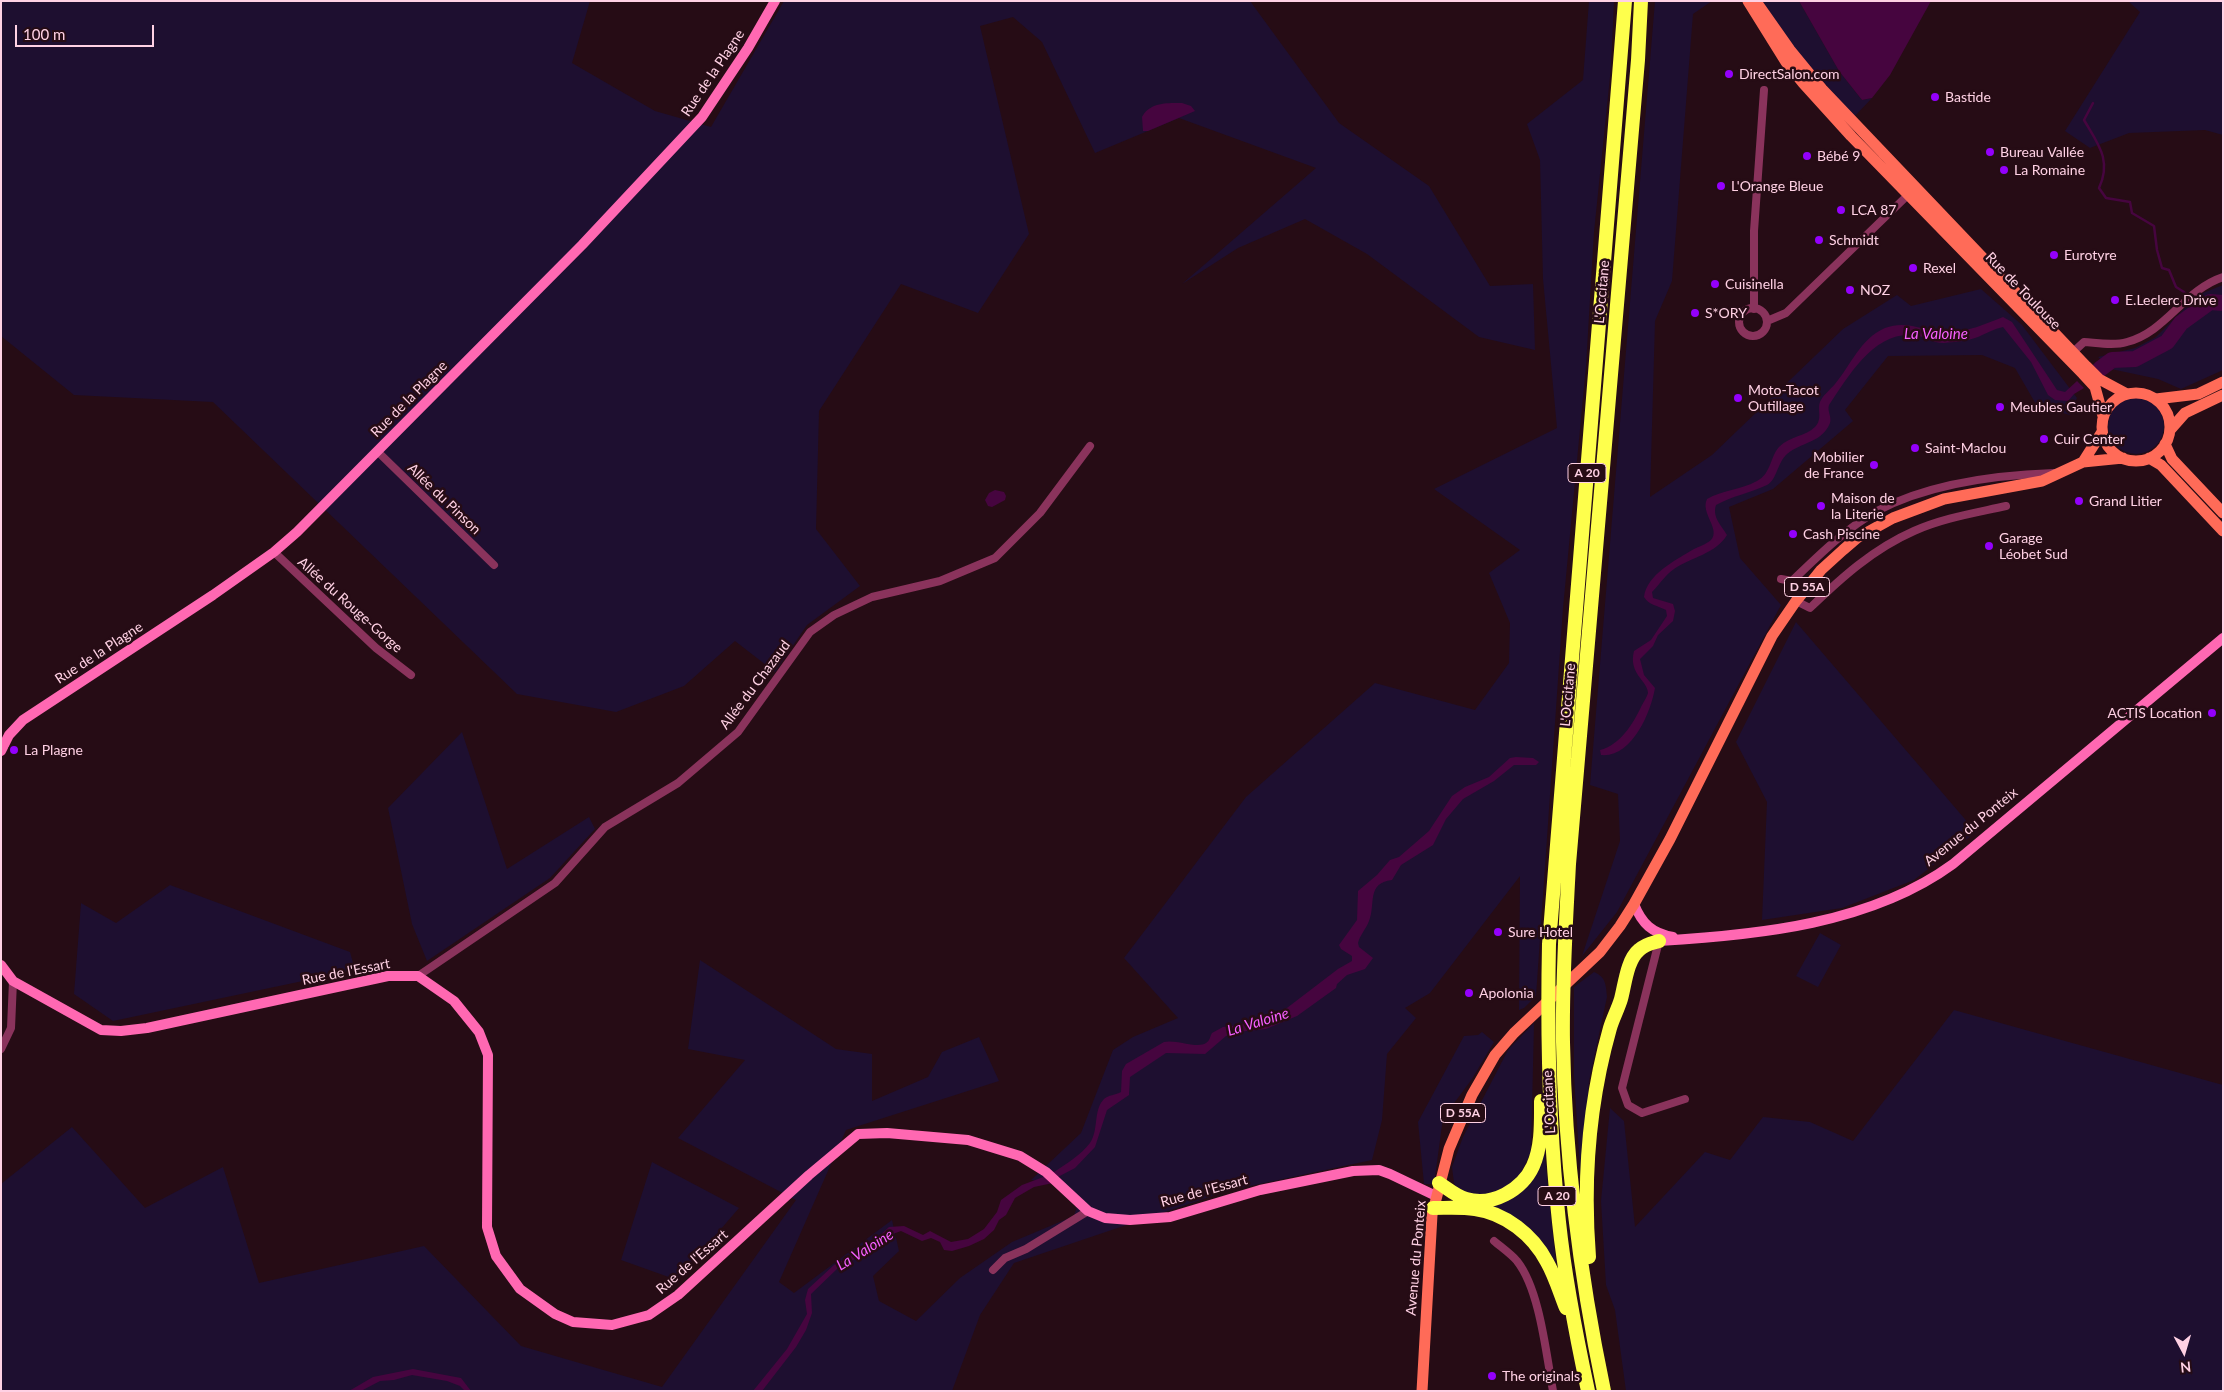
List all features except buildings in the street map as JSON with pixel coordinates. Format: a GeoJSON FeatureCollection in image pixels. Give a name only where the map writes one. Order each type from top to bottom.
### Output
{"type":"FeatureCollection","features":[{"type":"Feature","properties":{"kind":"highway","name":"L'Occitane"},"geometry":{"type":"LineString","coordinates":[[1588,1391],[1574,1328],[1559,1222],[1548,1064],[1548,953],[1617,121],[1625,1]]}},
{"type":"Feature","properties":{"kind":"highway","name":"L'Occitane"},"geometry":{"type":"LineString","coordinates":[[1604,1391],[1594,1344],[1577,1237],[1567,1137],[1563,1040],[1564,963],[1570,864],[1638,60],[1641,1]]}},
{"type":"Feature","properties":{"kind":"highway"},"geometry":{"type":"LineString","coordinates":[[1585,1282],[1589,1266],[1586,1212],[1591,1131],[1594,1104],[1610,1027],[1620,1002],[1632,960],[1638,950],[1647,944],[1659,941]]}},
{"type":"Feature","properties":{"kind":"highway"},"geometry":{"type":"LineString","coordinates":[[1436,1196],[1480,1201],[1508,1193],[1523,1181],[1537,1153],[1541,1125],[1542,1082],[1548,1064]]}},
{"type":"Feature","properties":{"kind":"highway"},"geometry":{"type":"LineString","coordinates":[[1436,1196],[1507,1220],[1521,1230],[1538,1247],[1547,1262],[1574,1328]]}},
{"type":"Feature","properties":{"kind":"main road","name":"Rue de Toulouse"},"geometry":{"type":"LineString","coordinates":[[1748,1],[1786,62],[1803,83],[1912,191],[2070,355],[2095,387],[2104,416],[2102,432]]}},
{"type":"Feature","properties":{"kind":"main road","name":"Rue de Toulouse"},"geometry":{"type":"LineString","coordinates":[[1756,1],[1790,50],[1912,191]]}},
{"type":"Feature","properties":{"kind":"main road","name":"Rue de Toulouse"},"geometry":{"type":"LineString","coordinates":[[2070,355],[2099,379],[2127,394],[2142,393],[2156,399],[2198,394],[2223,382]]}},
{"type":"Feature","properties":{"kind":"main road"},"geometry":{"type":"LineString","coordinates":[[2104,416],[2109,406],[2117,398],[2127,394]]}},
{"type":"Feature","properties":{"kind":"main road"},"geometry":{"type":"LineString","coordinates":[[2102,432],[2106,443],[2113,452],[2123,458],[2131,461],[2148,458],[2158,453],[2165,444],[2170,430],[2185,413],[2223,396]]}},
{"type":"Feature","properties":{"kind":"main road"},"geometry":{"type":"LineString","coordinates":[[2156,399],[2167,413],[2170,430]]}},
{"type":"Feature","properties":{"kind":"main road"},"geometry":{"type":"LineString","coordinates":[[2083,462],[2102,432]]}},
{"type":"Feature","properties":{"kind":"main road"},"geometry":{"type":"LineString","coordinates":[[2165,444],[2172,459],[2223,513]]}},
{"type":"Feature","properties":{"kind":"main road","name":"D 55A"},"geometry":{"type":"LineString","coordinates":[[1634,904],[1670,839],[1772,636],[1799,596],[1821,570],[1850,544],[1893,518],[1944,499],[2042,481],[2083,462],[2123,458]]}},
{"type":"Feature","properties":{"kind":"main road"},"geometry":{"type":"LineString","coordinates":[[2148,458],[2161,466],[2223,531]]}},
{"type":"Feature","properties":{"kind":"main road","name":"Avenue du Ponteix"},"geometry":{"type":"LineString","coordinates":[[1422,1391],[1436,1196],[1458,1125],[1472,1095],[1495,1055],[1517,1030],[1603,948],[1634,904]]}},
{"type":"Feature","properties":{"kind":"street","name":"Rue de la Plagne"},"geometry":{"type":"LineString","coordinates":[[1,751],[5,732],[213,595],[274,552],[297,532],[582,245],[702,117],[748,48],[776,1]]}},
{"type":"Feature","properties":{"kind":"street"},"geometry":{"type":"LineString","coordinates":[[1754,309],[1754,231],[1764,90]]}},
{"type":"Feature","properties":{"kind":"street"},"geometry":{"type":"LineString","coordinates":[[1767,321],[1786,313],[1912,191]]}},
{"type":"Feature","properties":{"kind":"street"},"geometry":{"type":"LineString","coordinates":[[2070,355],[2084,342],[2125,343],[2144,337],[2160,325],[2191,294],[2223,277]]}},
{"type":"Feature","properties":{"kind":"street"},"geometry":{"type":"LineString","coordinates":[[1754,309],[1763,312],[1767,321],[1764,331],[1760,334],[1749,335],[1744,333],[1739,323],[1746,310],[1754,309]]}},
{"type":"Feature","properties":{"kind":"street","name":"Allée du Chazaud"},"geometry":{"type":"LineString","coordinates":[[418,976],[555,883],[605,827],[678,783],[738,732],[810,632],[834,614],[872,597],[940,580],[995,558],[1040,513],[1090,446]]}},
{"type":"Feature","properties":{"kind":"street","name":"Allée du Pinson"},"geometry":{"type":"LineString","coordinates":[[377,451],[494,565]]}},
{"type":"Feature","properties":{"kind":"street"},"geometry":{"type":"LineString","coordinates":[[1792,581],[1828,547],[1877,512],[1925,490],[2027,474],[2062,473]]}},
{"type":"Feature","properties":{"kind":"street"},"geometry":{"type":"LineString","coordinates":[[1810,608],[1863,560],[1913,531],[1946,519],[2006,506]]}},
{"type":"Feature","properties":{"kind":"street","name":"Allée du Rouge-Gorge"},"geometry":{"type":"LineString","coordinates":[[274,552],[376,648],[411,675]]}},
{"type":"Feature","properties":{"kind":"street"},"geometry":{"type":"LineString","coordinates":[[1781,578],[1792,581],[1799,596],[1810,608],[1812,617]]}},
{"type":"Feature","properties":{"kind":"street","name":"Avenue du Ponteix"},"geometry":{"type":"LineString","coordinates":[[1659,941],[1727,936],[1834,918],[1881,904],[1920,886],[1953,864],[2223,638]]}},
{"type":"Feature","properties":{"kind":"street"},"geometry":{"type":"LineString","coordinates":[[1634,904],[1642,920],[1650,929],[1661,935],[1689,939]]}},
{"type":"Feature","properties":{"kind":"street"},"geometry":{"type":"LineString","coordinates":[[1659,941],[1622,1088],[1628,1105],[1642,1113],[1684,1099]]}},
{"type":"Feature","properties":{"kind":"street","name":"Rue de l'Essart"},"geometry":{"type":"LineString","coordinates":[[1,966],[13,981],[100,1030],[121,1031],[147,1028],[388,976],[418,976],[454,1001],[479,1032],[488,1055],[487,1227],[496,1256],[520,1289],[555,1314],[573,1322],[612,1325],[649,1315],[678,1296],[809,1175],[858,1134],[887,1133],[968,1140],[1020,1156],[1046,1172],[1088,1211],[1105,1218],[1130,1220],[1170,1217],[1260,1190],[1353,1170],[1379,1170],[1436,1196]]}},
{"type":"Feature","properties":{"kind":"street"},"geometry":{"type":"LineString","coordinates":[[1,1049],[11,1028],[13,981]]}},
{"type":"Feature","properties":{"kind":"street"},"geometry":{"type":"LineString","coordinates":[[993,1270],[1005,1258],[1026,1249],[1088,1211]]}},
{"type":"Feature","properties":{"kind":"street"},"geometry":{"type":"LineString","coordinates":[[1494,1241],[1516,1260],[1528,1284],[1538,1313],[1553,1391]]}},
{"type":"Feature","properties":{"kind":"shaded area"},"geometry":{"type":"Polygon","coordinates":[[[1,1],[590,1],[572,63],[655,111],[711,127],[784,1],[1250,1],[1339,123],[1429,186],[1490,286],[1533,284],[1535,350],[1479,337],[1367,254],[1305,219],[1238,248],[1182,284],[1316,168],[1179,118],[1095,153],[1042,42],[1013,17],[980,26],[1029,234],[978,313],[901,284],[819,411],[816,529],[860,586],[807,625],[775,672],[735,641],[684,686],[616,712],[517,694],[213,402],[74,395],[1,336],[1,1]]]}},
{"type":"Feature","properties":{"kind":"shaded area"},"geometry":{"type":"Polygon","coordinates":[[[1589,1],[1614,1],[1611,67],[1594,232],[1586,366],[1563,608],[1536,996],[1524,1008],[1519,1010],[1520,876],[1430,993],[1405,1008],[1416,1018],[1387,1054],[1382,1120],[1372,1160],[1227,1191],[1014,1263],[980,1315],[952,1391],[1,1391],[1,1184],[72,1127],[145,1208],[223,1167],[259,1283],[424,1246],[521,1346],[662,1387],[796,1200],[678,1138],[745,1060],[688,1049],[700,960],[836,1049],[872,1054],[872,1101],[928,1077],[942,1052],[979,1037],[999,1081],[846,1130],[779,1282],[794,1293],[892,1220],[899,1251],[873,1276],[879,1301],[916,1321],[960,1278],[1012,1242],[1074,1216],[1080,1197],[1066,1185],[1031,1180],[1081,1133],[1113,1050],[1133,1037],[1178,1018],[1124,958],[1246,797],[1375,683],[1475,710],[1509,663],[1510,623],[1489,573],[1520,550],[1434,489],[1557,428],[1543,279],[1540,160],[1527,124],[1583,80],[1589,1]]]}},
{"type":"Feature","properties":{"kind":"shaded area"},"geometry":{"type":"Polygon","coordinates":[[[1655,1],[1712,1],[1693,14],[1672,281],[1655,321],[1650,497],[1712,455],[1843,329],[1897,295],[1911,306],[1981,289],[2022,325],[2077,398],[2070,415],[2037,406],[2015,368],[1982,355],[1888,356],[1845,410],[1853,421],[1773,489],[1729,507],[1740,558],[1781,605],[1617,912],[1582,956],[1620,841],[1618,794],[1590,785],[1655,1]]]}},
{"type":"Feature","properties":{"kind":"shaded area"},"geometry":{"type":"Polygon","coordinates":[[[1762,1],[1799,1],[1839,71],[1862,100],[1872,98],[1854,117],[1793,47],[1762,1]]]}},
{"type":"Feature","properties":{"kind":"shaded area"},"geometry":{"type":"Polygon","coordinates":[[[2128,1],[2223,1],[2223,135],[2205,130],[2129,133],[2090,148],[2065,131],[2140,12],[2128,1]]]}},
{"type":"Feature","properties":{"kind":"shaded area"},"geometry":{"type":"Polygon","coordinates":[[[2223,285],[2223,370],[2181,389],[2158,379],[2111,369],[2098,357],[2135,348],[2156,337],[2198,295],[2223,285]]]}},
{"type":"Feature","properties":{"kind":"shaded area"},"geometry":{"type":"Polygon","coordinates":[[[2136,398],[2147,400],[2156,406],[2162,415],[2164,426],[2162,437],[2156,446],[2147,452],[2136,454],[2125,452],[2116,446],[2110,437],[2108,426],[2110,415],[2116,406],[2125,400],[2136,398]]]}},
{"type":"Feature","properties":{"kind":"shaded area"},"geometry":{"type":"Polygon","coordinates":[[[1796,622],[1976,832],[1914,880],[1842,908],[1762,920],[1767,802],[1736,742],[1796,622]]]}},
{"type":"Feature","properties":{"kind":"shaded area"},"geometry":{"type":"Polygon","coordinates":[[[462,732],[507,869],[589,817],[595,829],[550,878],[427,961],[412,924],[388,808],[462,732]]]}},
{"type":"Feature","properties":{"kind":"shaded area"},"geometry":{"type":"Polygon","coordinates":[[[170,885],[350,952],[355,970],[113,1021],[74,994],[81,903],[116,923],[170,885]]]}},
{"type":"Feature","properties":{"kind":"shaded area"},"geometry":{"type":"Polygon","coordinates":[[[1820,933],[1841,945],[1818,987],[1796,976],[1820,933]]]}},
{"type":"Feature","properties":{"kind":"shaded area"},"geometry":{"type":"Polygon","coordinates":[[[1594,972],[1603,979],[1606,985],[1607,997],[1589,1081],[1581,1185],[1574,1076],[1574,987],[1594,972]]]}},
{"type":"Feature","properties":{"kind":"shaded area"},"geometry":{"type":"Polygon","coordinates":[[[1954,1010],[2223,1085],[2223,1391],[1626,1391],[1615,1310],[1606,1285],[1601,1201],[1610,1108],[1624,1121],[1635,1227],[1705,1152],[1730,1160],[1763,1117],[1810,1122],[1853,1141],[1954,1010]]]}},
{"type":"Feature","properties":{"kind":"shaded area"},"geometry":{"type":"Polygon","coordinates":[[[1534,1023],[1531,1152],[1517,1182],[1488,1196],[1460,1194],[1454,1183],[1452,1167],[1463,1137],[1508,1050],[1534,1023]]]}},
{"type":"Feature","properties":{"kind":"shaded area"},"geometry":{"type":"Polygon","coordinates":[[[1482,1032],[1494,1042],[1472,1079],[1443,1118],[1434,1184],[1424,1184],[1418,1122],[1464,1036],[1478,1035],[1482,1032]]]}},
{"type":"Feature","properties":{"kind":"shaded area"},"geometry":{"type":"Polygon","coordinates":[[[1544,1147],[1557,1274],[1539,1239],[1483,1207],[1510,1200],[1527,1185],[1544,1147]]]}},
{"type":"Feature","properties":{"kind":"shaded area"},"geometry":{"type":"Polygon","coordinates":[[[652,1162],[739,1208],[677,1280],[621,1260],[652,1162]]]}},
{"type":"Feature","properties":{"kind":"water"},"geometry":{"type":"Polygon","coordinates":[[[1799,1],[1931,1],[1890,75],[1872,98],[1862,100],[1839,71],[1799,1]]]}},
{"type":"Feature","properties":{"kind":"water"},"geometry":{"type":"Polygon","coordinates":[[[1182,103],[1191,106],[1195,111],[1148,131],[1143,131],[1142,117],[1150,108],[1159,104],[1182,103]]]}},
{"type":"Feature","properties":{"kind":"water"},"geometry":{"type":"Polygon","coordinates":[[[2003,317],[2012,322],[2057,390],[2065,392],[2077,381],[2084,388],[2074,394],[2068,401],[2055,400],[2048,395],[2031,362],[2003,327],[1974,338],[1944,343],[1914,335],[1899,336],[1874,348],[1854,369],[1829,405],[1830,423],[1822,435],[1787,454],[1773,479],[1767,485],[1716,505],[1716,517],[1727,535],[1710,551],[1671,571],[1652,592],[1653,598],[1673,604],[1675,611],[1673,621],[1658,635],[1653,646],[1640,659],[1644,675],[1655,688],[1653,698],[1644,721],[1631,741],[1622,749],[1612,754],[1601,755],[1600,750],[1614,744],[1630,727],[1648,693],[1634,666],[1634,651],[1651,640],[1667,616],[1666,610],[1646,600],[1644,597],[1646,589],[1663,568],[1711,540],[1714,531],[1706,510],[1707,499],[1751,484],[1762,478],[1768,470],[1776,451],[1783,443],[1815,427],[1819,421],[1821,399],[1841,377],[1862,346],[1876,333],[1885,328],[1901,325],[1940,332],[1955,332],[2003,317]]]}},
{"type":"Feature","properties":{"kind":"water"},"geometry":{"type":"Polygon","coordinates":[[[995,490],[1004,492],[1005,500],[992,507],[988,506],[985,500],[989,493],[995,490]]]}},
{"type":"Feature","properties":{"kind":"water"},"geometry":{"type":"Polygon","coordinates":[[[1510,758],[1533,758],[1539,762],[1536,765],[1514,765],[1494,781],[1463,799],[1446,819],[1433,845],[1401,865],[1392,880],[1378,885],[1373,895],[1369,921],[1358,943],[1359,947],[1373,958],[1365,969],[1347,975],[1337,984],[1336,988],[1297,1016],[1266,1029],[1237,1032],[1226,1036],[1205,1054],[1166,1053],[1130,1077],[1129,1095],[1107,1110],[1095,1147],[1075,1168],[1056,1178],[1051,1170],[1054,1172],[1090,1143],[1093,1138],[1098,1109],[1104,1099],[1121,1092],[1122,1071],[1126,1064],[1164,1042],[1202,1045],[1208,1041],[1212,1033],[1223,1027],[1240,1025],[1283,1011],[1338,969],[1352,961],[1352,956],[1341,949],[1339,945],[1357,920],[1358,891],[1377,875],[1390,860],[1399,857],[1429,831],[1452,796],[1465,787],[1489,777],[1510,758]]]}},
{"type":"Feature","properties":{"kind":"water"},"geometry":{"type":"Polygon","coordinates":[[[1046,1176],[1053,1183],[1034,1187],[1015,1198],[1006,1215],[999,1220],[994,1230],[984,1239],[969,1246],[952,1251],[944,1250],[940,1242],[931,1238],[922,1241],[901,1231],[890,1235],[872,1250],[838,1268],[811,1294],[812,1313],[806,1330],[796,1347],[762,1391],[753,1391],[787,1349],[807,1314],[805,1300],[808,1289],[834,1265],[871,1244],[889,1227],[904,1226],[923,1235],[930,1231],[951,1242],[968,1239],[984,1229],[997,1212],[1001,1200],[1022,1185],[1046,1176]]]}},
{"type":"Feature","properties":{"kind":"water"},"geometry":{"type":"Polygon","coordinates":[[[413,1369],[461,1378],[471,1391],[465,1391],[460,1386],[447,1381],[412,1375],[394,1380],[380,1381],[361,1391],[349,1391],[373,1377],[413,1369]]]}},
{"type":"Feature","properties":{"kind":"waterway"},"geometry":{"type":"LineString","coordinates":[[2093,103],[2084,120],[2102,152],[2104,161],[2103,178],[2099,188],[2106,198],[2130,202],[2132,213],[2154,226],[2157,250],[2162,268],[2169,270],[2176,287],[2184,292],[2199,310]]}},
{"type":"Feature","properties":{"kind":"waterway","name":"La Valoine"},"geometry":{"type":"LineString","coordinates":[[2100,369],[2112,360],[2135,359],[2167,342],[2181,323],[2210,302],[2223,303]]}},
{"type":"Feature","properties":{"kind":"place","name":"DirectSalon.com"},"geometry":{"type":"Point","coordinates":[1729,74]}},
{"type":"Feature","properties":{"kind":"place","name":"Bastide"},"geometry":{"type":"Point","coordinates":[1935,97]}},
{"type":"Feature","properties":{"kind":"place","name":"Bureau Vallée"},"geometry":{"type":"Point","coordinates":[1990,152]}},
{"type":"Feature","properties":{"kind":"place","name":"Bébé 9"},"geometry":{"type":"Point","coordinates":[1807,156]}},
{"type":"Feature","properties":{"kind":"place","name":"La Romaine"},"geometry":{"type":"Point","coordinates":[2004,170]}},
{"type":"Feature","properties":{"kind":"place","name":"L'Orange Bleue"},"geometry":{"type":"Point","coordinates":[1721,186]}},
{"type":"Feature","properties":{"kind":"place","name":"LCA 87"},"geometry":{"type":"Point","coordinates":[1841,210]}},
{"type":"Feature","properties":{"kind":"place","name":"Schmidt"},"geometry":{"type":"Point","coordinates":[1819,240]}},
{"type":"Feature","properties":{"kind":"place","name":"Eurotyre"},"geometry":{"type":"Point","coordinates":[2054,255]}},
{"type":"Feature","properties":{"kind":"place","name":"Rexel"},"geometry":{"type":"Point","coordinates":[1913,268]}},
{"type":"Feature","properties":{"kind":"place","name":"Cuisinella"},"geometry":{"type":"Point","coordinates":[1715,284]}},
{"type":"Feature","properties":{"kind":"place","name":"NOZ"},"geometry":{"type":"Point","coordinates":[1850,290]}},
{"type":"Feature","properties":{"kind":"place","name":"E.Leclerc Drive"},"geometry":{"type":"Point","coordinates":[2115,300]}},
{"type":"Feature","properties":{"kind":"place","name":"S*ORY"},"geometry":{"type":"Point","coordinates":[1695,313]}},
{"type":"Feature","properties":{"kind":"place","name":"Moto-Tacot Outillage"},"geometry":{"type":"Point","coordinates":[1738,398]}},
{"type":"Feature","properties":{"kind":"place","name":"Meubles Gautier"},"geometry":{"type":"Point","coordinates":[2000,407]}},
{"type":"Feature","properties":{"kind":"place","name":"Cuir Center"},"geometry":{"type":"Point","coordinates":[2044,439]}},
{"type":"Feature","properties":{"kind":"place","name":"Saint-Maclou"},"geometry":{"type":"Point","coordinates":[1915,448]}},
{"type":"Feature","properties":{"kind":"place","name":"Mobilier de France"},"geometry":{"type":"Point","coordinates":[1874,465]}},
{"type":"Feature","properties":{"kind":"place","name":"Grand Litier"},"geometry":{"type":"Point","coordinates":[2079,501]}},
{"type":"Feature","properties":{"kind":"place","name":"Maison de la Literie"},"geometry":{"type":"Point","coordinates":[1821,506]}},
{"type":"Feature","properties":{"kind":"place","name":"Cash Piscine"},"geometry":{"type":"Point","coordinates":[1793,534]}},
{"type":"Feature","properties":{"kind":"place","name":"Garage Léobet Sud"},"geometry":{"type":"Point","coordinates":[1989,546]}},
{"type":"Feature","properties":{"kind":"place","name":"ACTIS Location"},"geometry":{"type":"Point","coordinates":[2212,713]}},
{"type":"Feature","properties":{"kind":"place","name":"La Plagne"},"geometry":{"type":"Point","coordinates":[14,750]}},
{"type":"Feature","properties":{"kind":"place","name":"Sure Hotel"},"geometry":{"type":"Point","coordinates":[1498,932]}},
{"type":"Feature","properties":{"kind":"place","name":"Apolonia"},"geometry":{"type":"Point","coordinates":[1469,993]}},
{"type":"Feature","properties":{"kind":"place","name":"The originals"},"geometry":{"type":"Point","coordinates":[1492,1376]}}]}
